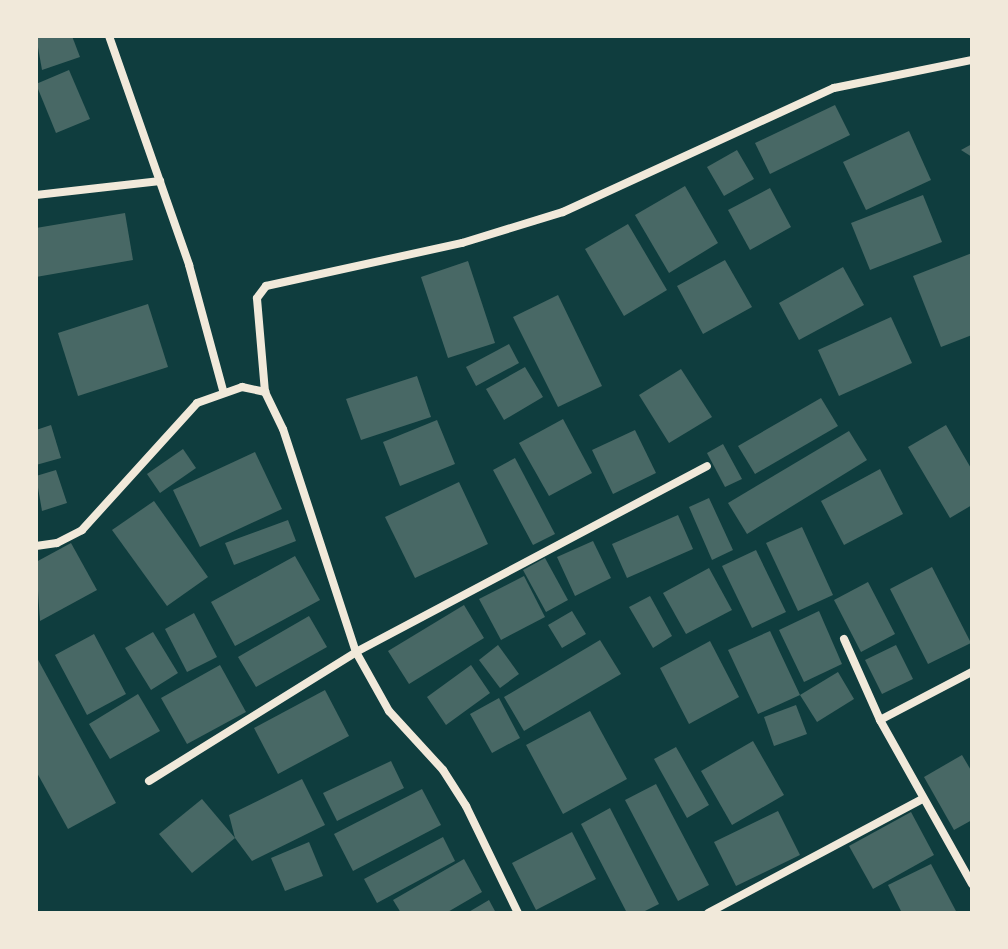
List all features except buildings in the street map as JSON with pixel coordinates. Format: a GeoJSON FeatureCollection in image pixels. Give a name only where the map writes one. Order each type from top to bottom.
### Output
{"type":"FeatureCollection","features":[{"type":"Feature","properties":{"kind":"street"},"geometry":{"type":"LineString","coordinates":[[109,36],[160,181],[223,390]]}},
{"type":"Feature","properties":{"kind":"street"},"geometry":{"type":"LineString","coordinates":[[518,913],[458,794],[389,711],[356,652],[283,429],[265,392],[257,298],[261,289],[277,281],[462,243],[548,217],[642,180],[753,122],[834,88],[972,60]]}},
{"type":"Feature","properties":{"kind":"street"},"geometry":{"type":"LineString","coordinates":[[36,195],[160,181]]}},
{"type":"Feature","properties":{"kind":"street"},"geometry":{"type":"LineString","coordinates":[[36,546],[57,543],[82,530],[197,403],[223,390],[265,392]]}},
{"type":"Feature","properties":{"kind":"street"},"geometry":{"type":"LineString","coordinates":[[149,781],[356,652],[707,466]]}},
{"type":"Feature","properties":{"kind":"street"},"geometry":{"type":"LineString","coordinates":[[844,639],[880,720],[972,884]]}},
{"type":"Feature","properties":{"kind":"street"},"geometry":{"type":"LineString","coordinates":[[880,720],[972,672]]}},
{"type":"Feature","properties":{"kind":"street"},"geometry":{"type":"LineString","coordinates":[[708,913],[922,799]]}}]}
